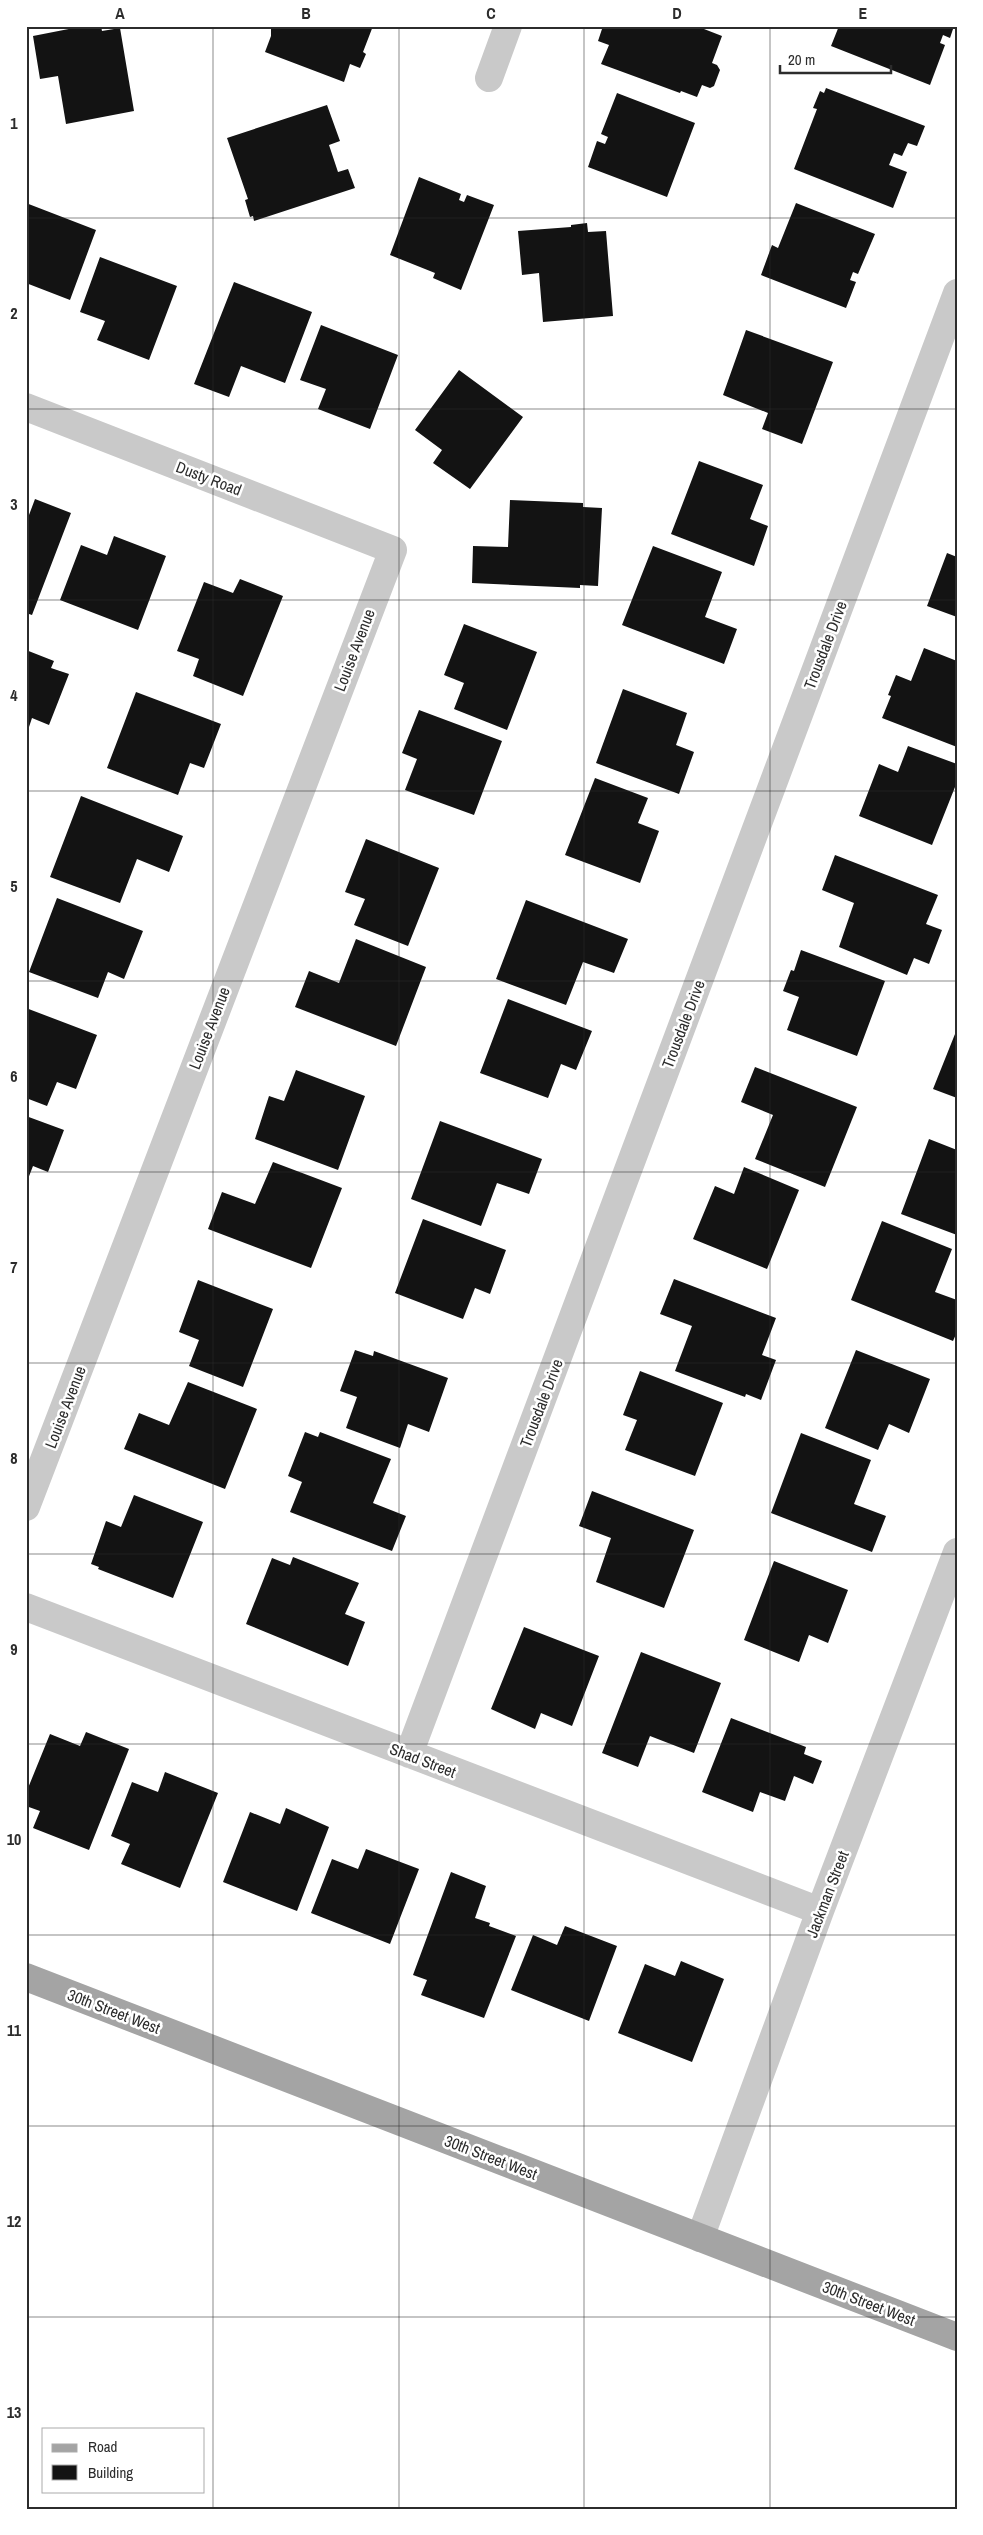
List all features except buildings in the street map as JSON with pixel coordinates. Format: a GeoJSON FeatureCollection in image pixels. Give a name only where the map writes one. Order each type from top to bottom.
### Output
{"type":"FeatureCollection","features":[{"type":"Feature","properties":{"kind":"main road","name":"30th Street West"},"geometry":{"type":"LineString","coordinates":[[26,1977],[957,2337]]}},
{"type":"Feature","properties":{"kind":"street"},"geometry":{"type":"LineString","coordinates":[[488,78],[508,26]]}},
{"type":"Feature","properties":{"kind":"street","name":"Trousdale Drive"},"geometry":{"type":"LineString","coordinates":[[409,1754],[957,294]]}},
{"type":"Feature","properties":{"kind":"street","name":"Dusty Road"},"geometry":{"type":"LineString","coordinates":[[26,408],[393,550]]}},
{"type":"Feature","properties":{"kind":"street","name":"Louise Avenue"},"geometry":{"type":"LineString","coordinates":[[26,1507],[393,550]]}},
{"type":"Feature","properties":{"kind":"street","name":"Jackman Street"},"geometry":{"type":"LineString","coordinates":[[700,2238],[820,1911],[957,1552]]}},
{"type":"Feature","properties":{"kind":"street","name":"Shad Street"},"geometry":{"type":"LineString","coordinates":[[26,1607],[820,1911]]}}]}
